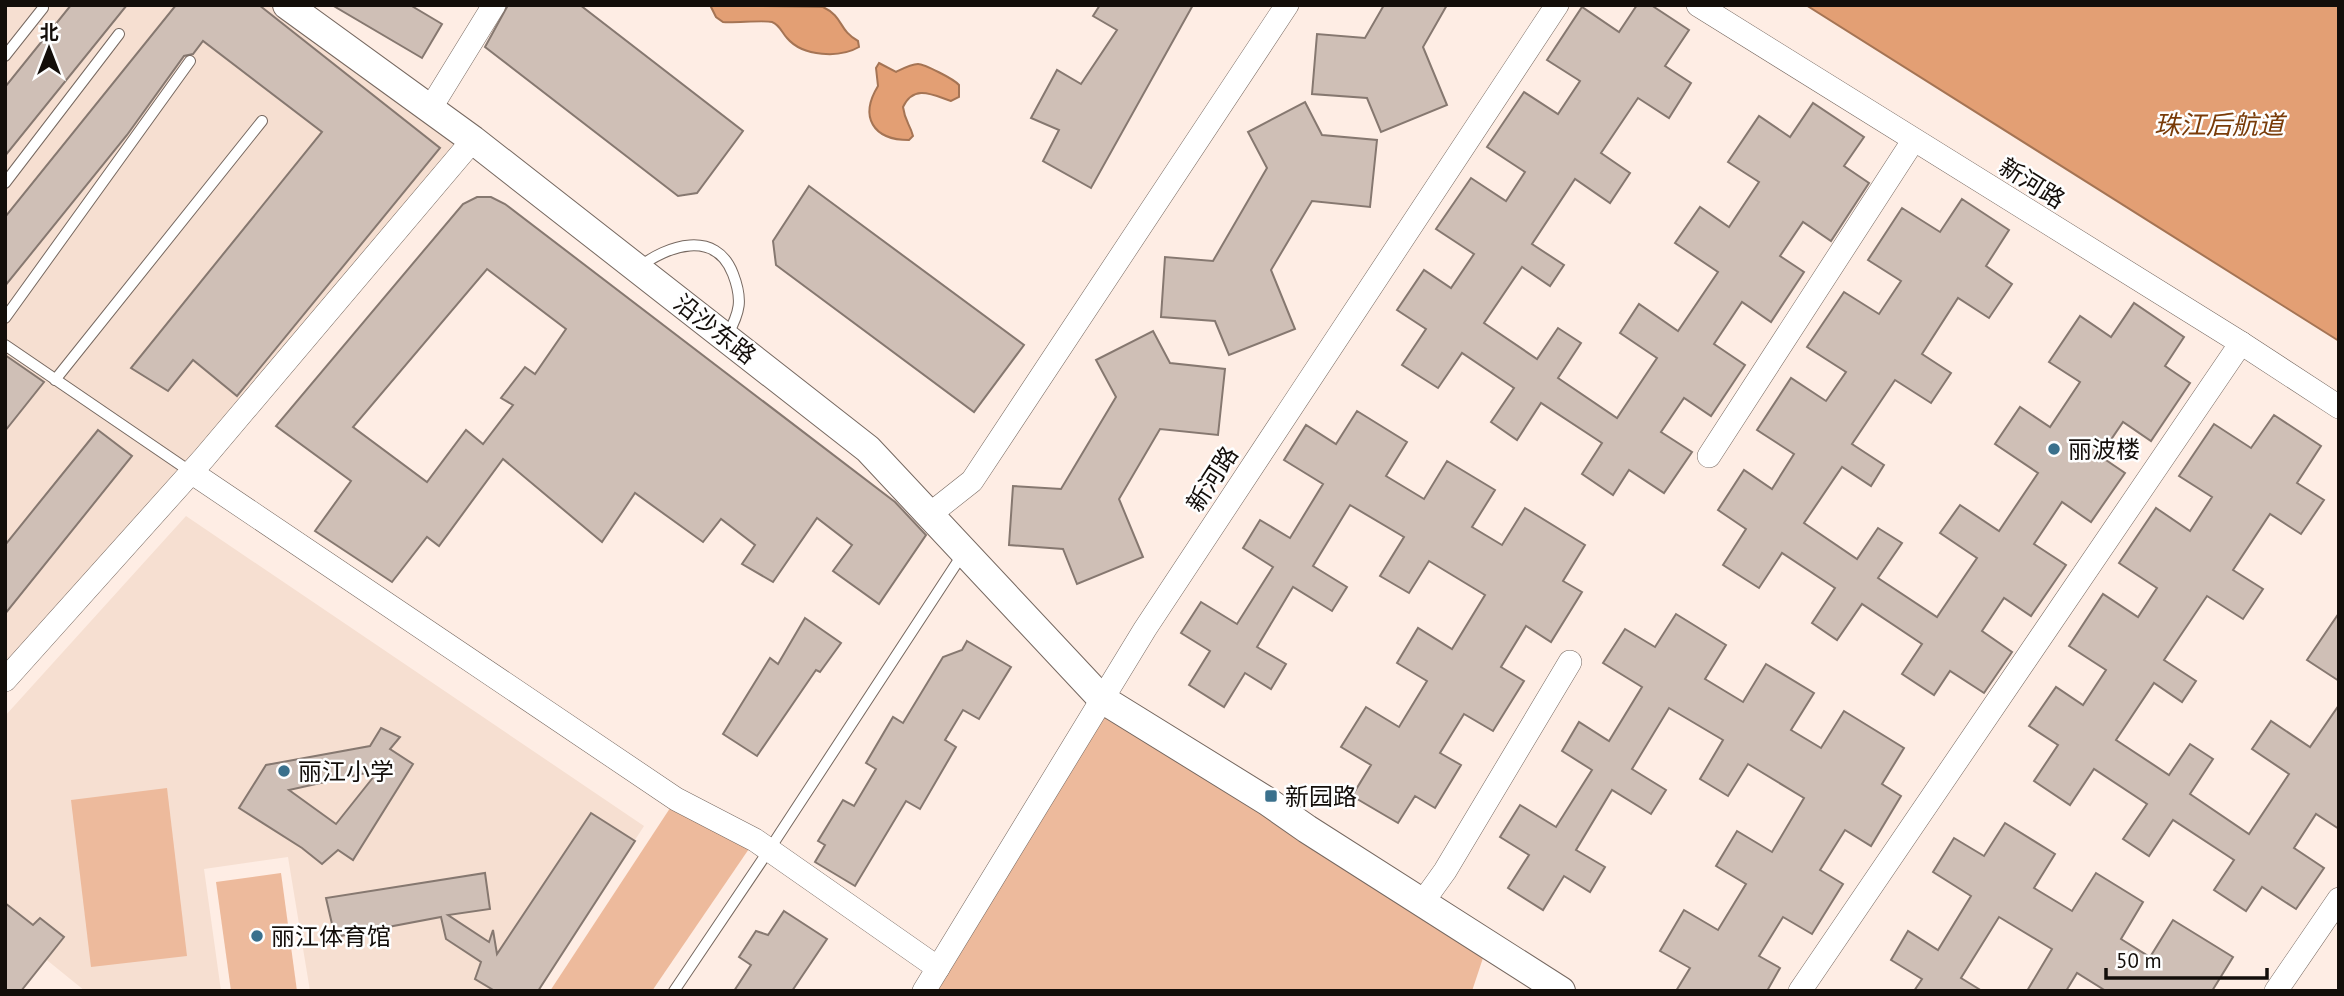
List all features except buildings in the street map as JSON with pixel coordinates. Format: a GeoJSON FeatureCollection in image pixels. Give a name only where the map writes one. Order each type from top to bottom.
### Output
{"type":"FeatureCollection","features":[{"type":"Feature","properties":{"kind":"street","name":"沿沙东路"},"geometry":{"type":"LineString","coordinates":[[287,5],[473,140],[868,449],[1102,699]]}},
{"type":"Feature","properties":{"kind":"street"},"geometry":{"type":"LineString","coordinates":[[430,109],[494,5]]}},
{"type":"Feature","properties":{"kind":"street"},"geometry":{"type":"LineString","coordinates":[[929,514],[972,481],[1287,5]]}},
{"type":"Feature","properties":{"kind":"street","name":"新河路"},"geometry":{"type":"LineString","coordinates":[[924,991],[1145,629],[1557,5]]}},
{"type":"Feature","properties":{"kind":"street","name":"新河路"},"geometry":{"type":"LineString","coordinates":[[1698,5],[2241,343],[2339,407]]}},
{"type":"Feature","properties":{"kind":"street"},"geometry":{"type":"LineString","coordinates":[[5,680],[191,472],[473,140]]}},
{"type":"Feature","properties":{"kind":"street"},"geometry":{"type":"LineString","coordinates":[[1709,456],[1913,141]]}},
{"type":"Feature","properties":{"kind":"street"},"geometry":{"type":"LineString","coordinates":[[1800,991],[2241,343]]}},
{"type":"Feature","properties":{"kind":"street"},"geometry":{"type":"LineString","coordinates":[[191,472],[676,799],[769,850],[938,968]]}},
{"type":"Feature","properties":{"kind":"street"},"geometry":{"type":"LineString","coordinates":[[1422,903],[1445,871],[1570,662]]}},
{"type":"Feature","properties":{"kind":"street"},"geometry":{"type":"LineString","coordinates":[[1102,699],[1267,801],[1561,991]]}},
{"type":"Feature","properties":{"kind":"street"},"geometry":{"type":"LineString","coordinates":[[2276,991],[2339,900]]}},
{"type":"Feature","properties":{"kind":"lane"},"geometry":{"type":"LineString","coordinates":[[5,57],[43,8]]}},
{"type":"Feature","properties":{"kind":"lane"},"geometry":{"type":"LineString","coordinates":[[5,183],[119,34]]}},
{"type":"Feature","properties":{"kind":"lane"},"geometry":{"type":"LineString","coordinates":[[5,318],[190,61]]}},
{"type":"Feature","properties":{"kind":"lane"},"geometry":{"type":"LineString","coordinates":[[55,380],[262,121]]}},
{"type":"Feature","properties":{"kind":"lane"},"geometry":{"type":"LineString","coordinates":[[637,268],[654,255],[679,246],[700,246],[715,250],[730,265],[740,292],[738,317],[726,338]]}},
{"type":"Feature","properties":{"kind":"lane"},"geometry":{"type":"LineString","coordinates":[[5,345],[191,472]]}},
{"type":"Feature","properties":{"kind":"lane"},"geometry":{"type":"LineString","coordinates":[[674,991],[964,552]]}},
{"type":"Feature","properties":{"kind":"shaded area"},"geometry":{"type":"Polygon","coordinates":[[[5,5],[291,5],[473,140],[5,680],[5,5]]]}},
{"type":"Feature","properties":{"kind":"shaded area","name":"丽江小学"},"geometry":{"type":"Polygon","coordinates":[[[186,516],[644,826],[538,991],[310,991],[288,857],[204,869],[221,991],[85,991],[5,926],[5,716],[186,516]]]}},
{"type":"Feature","properties":{"kind":"shaded area"},"geometry":{"type":"Polygon","coordinates":[[[1101,701],[1484,955],[1472,991],[924,991],[1101,701]]]}},
{"type":"Feature","properties":{"kind":"shaded area"},"geometry":{"type":"Polygon","coordinates":[[[167,788],[187,956],[91,967],[71,800],[167,788]]]}},
{"type":"Feature","properties":{"kind":"shaded area"},"geometry":{"type":"Polygon","coordinates":[[[676,799],[755,840],[652,991],[550,991],[676,799]]]}},
{"type":"Feature","properties":{"kind":"shaded area","name":"丽江体育馆"},"geometry":{"type":"Polygon","coordinates":[[[281,873],[297,991],[231,991],[216,882],[281,873]]]}},
{"type":"Feature","properties":{"kind":"water"},"geometry":{"type":"Polygon","coordinates":[[[710,5],[823,7],[835,15],[847,32],[858,41],[859,47],[842,53],[812,52],[794,44],[772,22],[723,22],[716,17],[710,5]]]}},
{"type":"Feature","properties":{"kind":"water","name":"珠江后航道"},"geometry":{"type":"Polygon","coordinates":[[[1806,5],[2339,5],[2339,341],[2285,307],[1806,5]]]}},
{"type":"Feature","properties":{"kind":"water"},"geometry":{"type":"Polygon","coordinates":[[[879,63],[896,72],[915,64],[926,66],[959,85],[959,97],[951,101],[918,93],[907,100],[903,107],[913,136],[909,140],[886,136],[878,131],[870,117],[872,97],[878,86],[876,68],[879,63]]]}},
{"type":"Feature","properties":{"kind":"place","name":"丽波楼"},"geometry":{"type":"Point","coordinates":[2054,449]}},
{"type":"Feature","properties":{"kind":"place","name":"丽江小学"},"geometry":{"type":"Point","coordinates":[284,771]}},
{"type":"Feature","properties":{"kind":"place","name":"新园路"},"geometry":{"type":"Point","coordinates":[1271,796]}},
{"type":"Feature","properties":{"kind":"place","name":"丽江体育馆"},"geometry":{"type":"Point","coordinates":[257,936]}}]}
